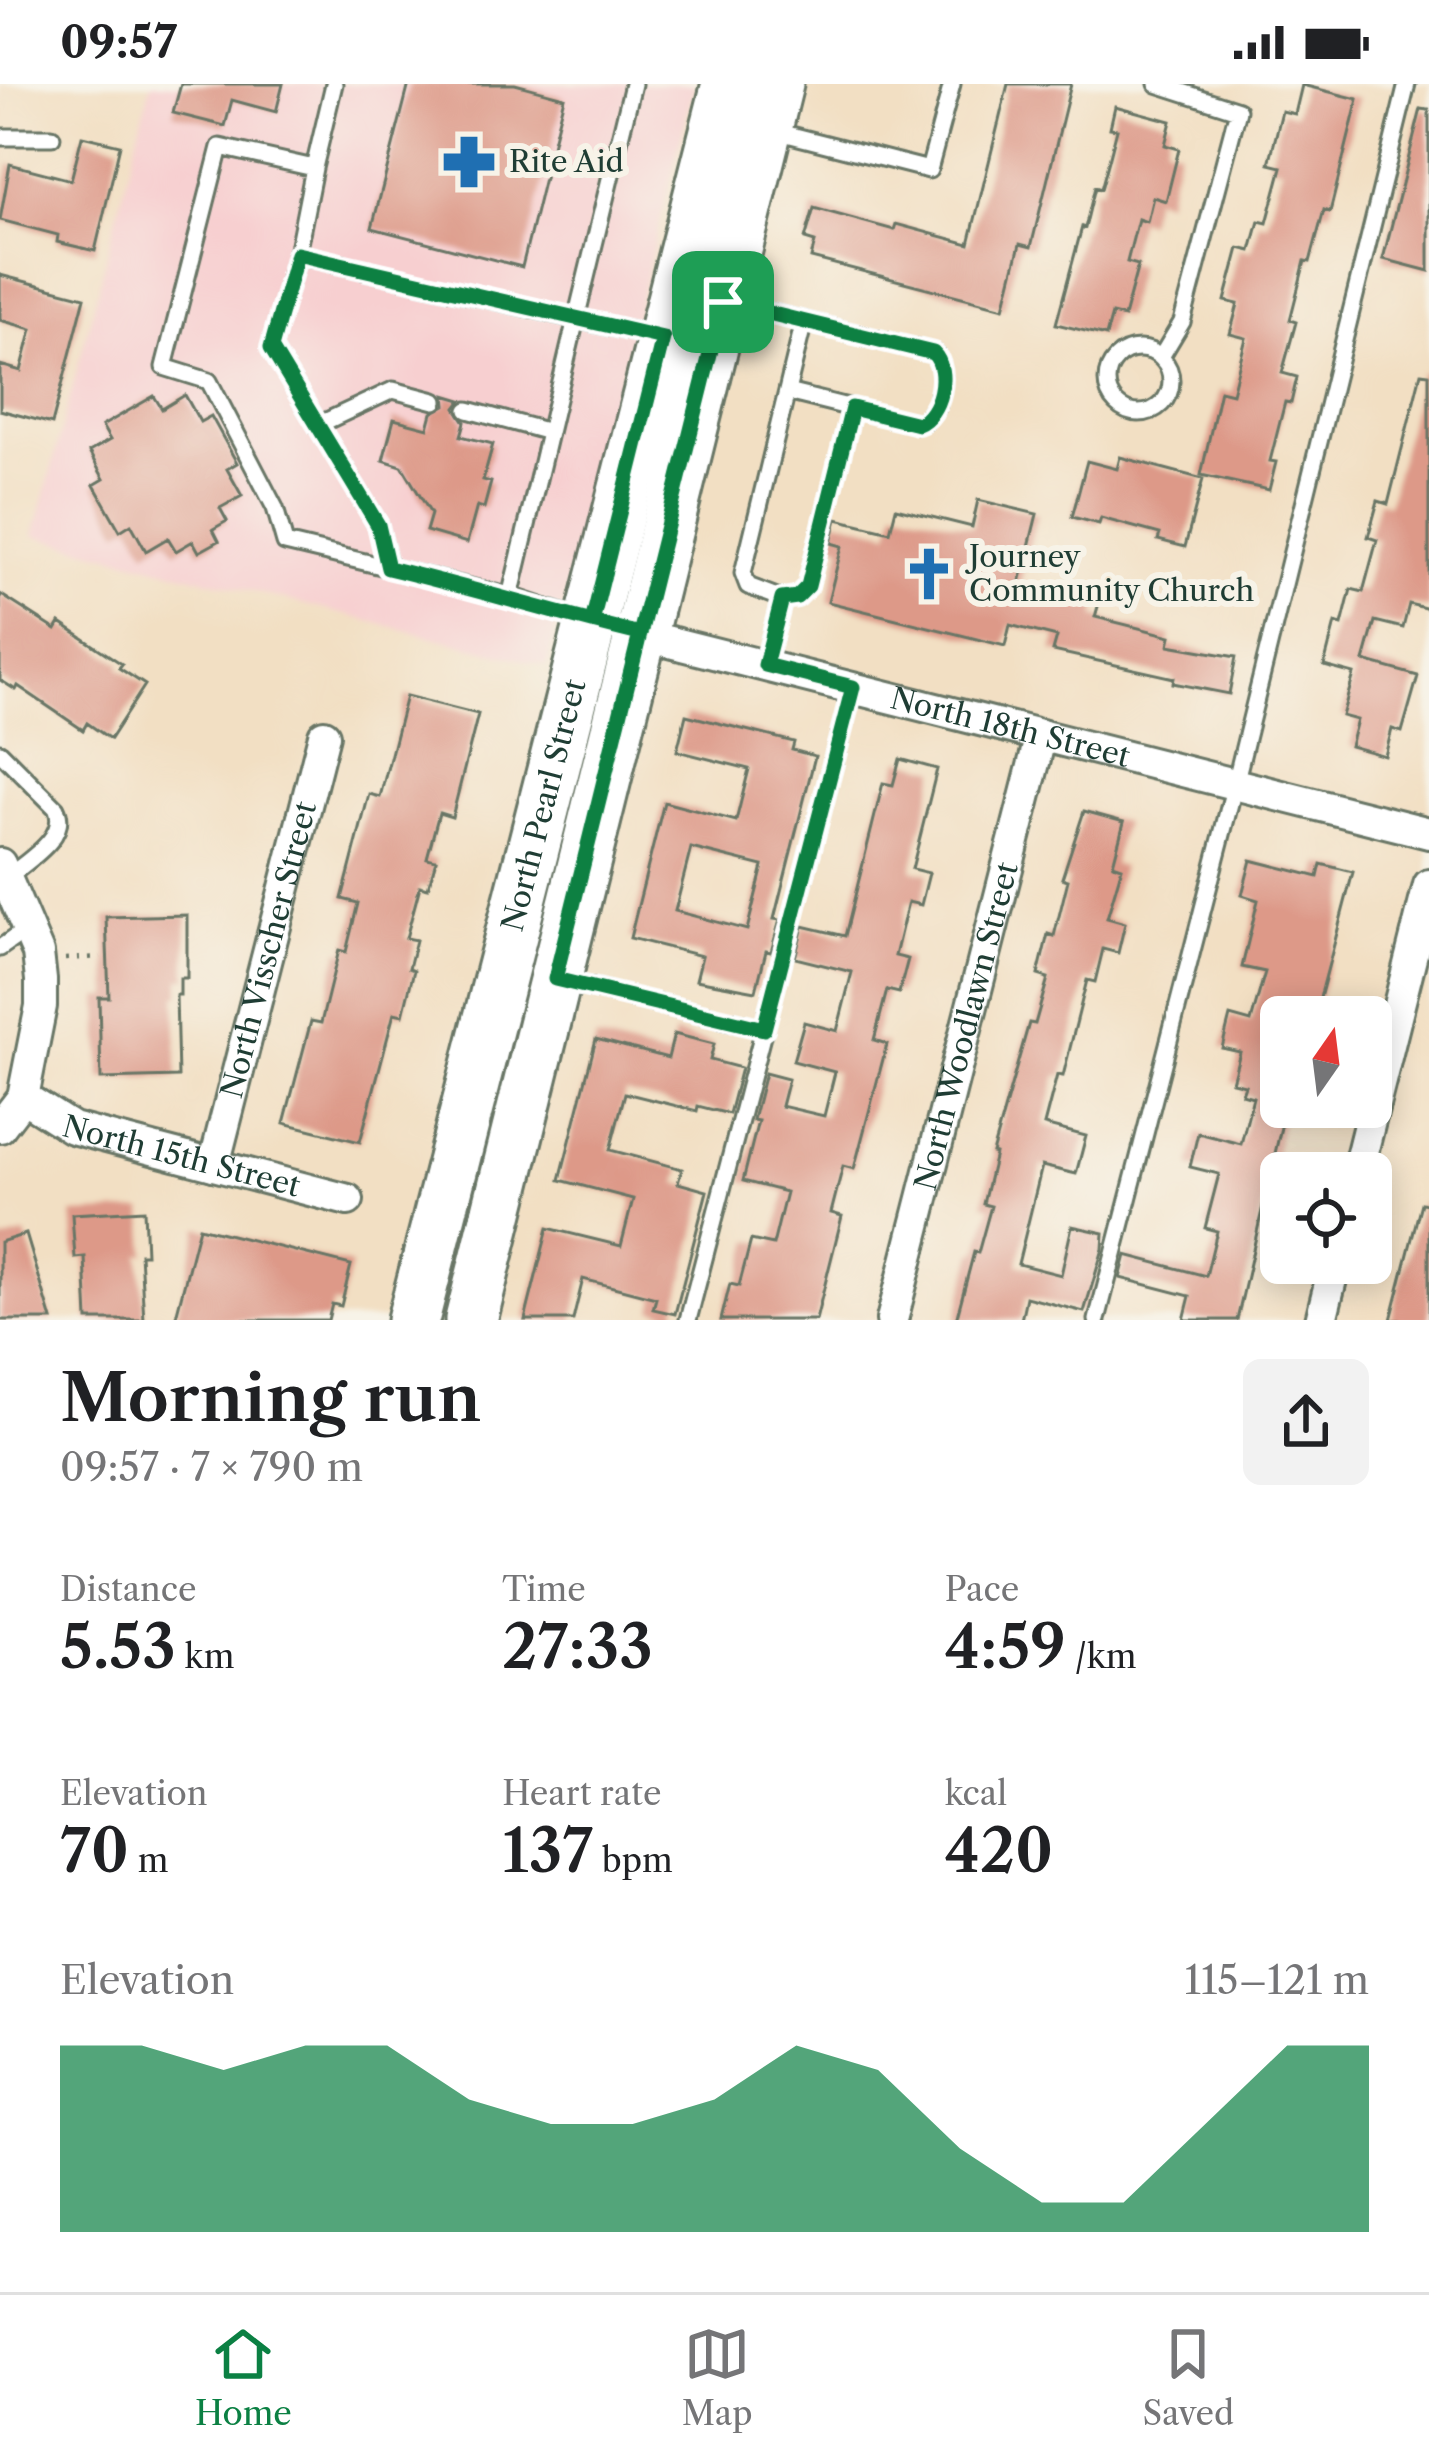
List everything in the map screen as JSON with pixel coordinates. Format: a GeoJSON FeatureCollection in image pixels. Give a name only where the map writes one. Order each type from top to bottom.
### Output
{"type":"FeatureCollection","features":[{"type":"Feature","properties":{"kind":"main road","name":"North Pearl Street"},"geometry":{"type":"LineString","coordinates":[[471,1320],[555,979],[663,338],[728,84]]}},
{"type":"Feature","properties":{"kind":"main road","name":"North Pearl Street"},"geometry":{"type":"LineString","coordinates":[[412,1320],[616,628],[723,302],[771,106]]}},
{"type":"Feature","properties":{"kind":"street","name":"North 18th Street"},"geometry":{"type":"LineString","coordinates":[[616,628],[1429,833]]}},
{"type":"Feature","properties":{"kind":"street","name":"North Visscher Street"},"geometry":{"type":"LineString","coordinates":[[214,1165],[324,735]]}},
{"type":"Feature","properties":{"kind":"street","name":"North Woodlawn Street"},"geometry":{"type":"LineString","coordinates":[[892,1320],[1041,735]]}},
{"type":"Feature","properties":{"kind":"street"},"geometry":{"type":"LineString","coordinates":[[0,1126],[22,1097],[41,1006],[38,953],[8,880]]}},
{"type":"Feature","properties":{"kind":"street"},"geometry":{"type":"LineString","coordinates":[[1362,1152],[1429,885]]}},
{"type":"Feature","properties":{"kind":"street","name":"North 15th Street"},"geometry":{"type":"LineString","coordinates":[[22,1097],[71,1128],[348,1200]]}},
{"type":"Feature","properties":{"kind":"street"},"geometry":{"type":"LineString","coordinates":[[1321,1320],[1330,1284]]}},
{"type":"Feature","properties":{"kind":"lane"},"geometry":{"type":"LineString","coordinates":[[334,84],[271,348],[378,525],[388,568]]}},
{"type":"Feature","properties":{"kind":"lane"},"geometry":{"type":"LineString","coordinates":[[510,597],[633,84]]}},
{"type":"Feature","properties":{"kind":"lane"},"geometry":{"type":"LineString","coordinates":[[771,106],[929,170],[952,84]]}},
{"type":"Feature","properties":{"kind":"lane"},"geometry":{"type":"LineString","coordinates":[[1157,84],[1238,110],[1182,322],[1161,357]]}},
{"type":"Feature","properties":{"kind":"lane"},"geometry":{"type":"LineString","coordinates":[[1097,1320],[1407,84]]}},
{"type":"Feature","properties":{"kind":"lane"},"geometry":{"type":"LineString","coordinates":[[0,136],[52,137]]}},
{"type":"Feature","properties":{"kind":"lane"},"geometry":{"type":"LineString","coordinates":[[314,168],[220,147],[164,367],[209,381],[274,508],[285,543],[510,597],[616,628]]}},
{"type":"Feature","properties":{"kind":"lane"},"geometry":{"type":"LineString","coordinates":[[297,254],[663,338]]}},
{"type":"Feature","properties":{"kind":"lane"},"geometry":{"type":"LineString","coordinates":[[723,302],[933,353],[944,371],[933,414],[918,424],[787,392]]}},
{"type":"Feature","properties":{"kind":"lane"},"geometry":{"type":"LineString","coordinates":[[804,321],[743,573],[748,586],[782,599],[797,597],[808,586],[852,408]]}},
{"type":"Feature","properties":{"kind":"lane"},"geometry":{"type":"LineString","coordinates":[[1140,348],[1161,357],[1171,376],[1166,398],[1149,412],[1117,405],[1107,385],[1119,355],[1140,348]]}},
{"type":"Feature","properties":{"kind":"lane"},"geometry":{"type":"LineString","coordinates":[[320,424],[393,390],[436,401]]}},
{"type":"Feature","properties":{"kind":"lane"},"geometry":{"type":"LineString","coordinates":[[468,410],[550,432]]}},
{"type":"Feature","properties":{"kind":"lane"},"geometry":{"type":"LineString","coordinates":[[765,665],[782,599]]}},
{"type":"Feature","properties":{"kind":"lane"},"geometry":{"type":"LineString","coordinates":[[688,1320],[853,687]]}},
{"type":"Feature","properties":{"kind":"lane"},"geometry":{"type":"LineString","coordinates":[[0,752],[60,817],[60,827],[50,840],[8,880]]}},
{"type":"Feature","properties":{"kind":"lane"},"geometry":{"type":"LineString","coordinates":[[0,948],[27,928]]}},
{"type":"Feature","properties":{"kind":"lane"},"geometry":{"type":"LineString","coordinates":[[555,979],[764,1029]]}},
{"type":"Feature","properties":{"kind":"shaded area"},"geometry":{"type":"Polygon","coordinates":[[[151,84],[695,84],[547,666],[34,536],[151,84]]]}},
{"type":"Feature","properties":{"kind":"building"},"geometry":{"type":"Polygon","coordinates":[[[181,84],[283,84],[276,112],[232,100],[225,126],[173,113],[181,84]]]}},
{"type":"Feature","properties":{"kind":"building","name":"Rite Aid"},"geometry":{"type":"Polygon","coordinates":[[[409,84],[515,84],[564,97],[522,267],[372,228],[409,84]]]}},
{"type":"Feature","properties":{"kind":"building"},"geometry":{"type":"Polygon","coordinates":[[[1008,84],[1071,84],[1031,247],[1020,244],[1004,308],[811,258],[815,242],[805,239],[814,208],[969,244],[1008,84]]]}},
{"type":"Feature","properties":{"kind":"building"},"geometry":{"type":"Polygon","coordinates":[[[1302,85],[1358,99],[1330,212],[1324,210],[1310,262],[1305,261],[1290,320],[1296,322],[1282,373],[1297,377],[1291,403],[1285,402],[1270,461],[1276,462],[1269,490],[1201,475],[1220,390],[1232,393],[1246,338],[1230,334],[1238,304],[1225,301],[1239,248],[1251,251],[1259,221],[1267,223],[1282,167],[1269,164],[1282,111],[1295,114],[1302,85]]]}},
{"type":"Feature","properties":{"kind":"building"},"geometry":{"type":"Polygon","coordinates":[[[1115,106],[1171,121],[1165,145],[1179,149],[1166,201],[1153,197],[1147,222],[1138,219],[1127,262],[1138,265],[1124,317],[1112,314],[1106,336],[1056,324],[1082,227],[1109,160],[1117,129],[1110,128],[1115,106]]]}},
{"type":"Feature","properties":{"kind":"building"},"geometry":{"type":"Polygon","coordinates":[[[1421,109],[1429,110],[1429,271],[1383,259],[1421,109]]]}},
{"type":"Feature","properties":{"kind":"building"},"geometry":{"type":"Polygon","coordinates":[[[82,136],[120,145],[95,251],[57,242],[58,235],[0,220],[10,164],[71,180],[82,136]]]}},
{"type":"Feature","properties":{"kind":"building"},"geometry":{"type":"Polygon","coordinates":[[[0,275],[85,297],[52,424],[0,410],[0,365],[21,371],[32,329],[0,320],[0,275]]]}},
{"type":"Feature","properties":{"kind":"building"},"geometry":{"type":"Polygon","coordinates":[[[1421,373],[1429,374],[1429,609],[1409,604],[1403,628],[1375,621],[1364,661],[1418,676],[1402,732],[1392,729],[1385,756],[1350,746],[1357,720],[1342,716],[1354,674],[1324,666],[1335,623],[1342,625],[1351,589],[1363,592],[1377,540],[1368,537],[1378,501],[1388,504],[1421,373]]]}},
{"type":"Feature","properties":{"kind":"building"},"geometry":{"type":"Polygon","coordinates":[[[185,395],[200,422],[211,416],[237,463],[227,469],[242,496],[220,508],[227,521],[213,529],[219,541],[199,552],[193,541],[176,551],[168,538],[146,551],[131,524],[120,531],[94,485],[104,479],[89,452],[110,440],[102,426],[154,396],[162,409],[185,395]]]}},
{"type":"Feature","properties":{"kind":"building"},"geometry":{"type":"Polygon","coordinates":[[[445,395],[462,400],[456,408],[465,422],[461,436],[493,444],[483,480],[491,482],[484,508],[477,506],[467,543],[426,531],[431,514],[402,466],[383,460],[394,419],[428,428],[432,413],[446,405],[445,395]]]}},
{"type":"Feature","properties":{"kind":"building"},"geometry":{"type":"Polygon","coordinates":[[[1120,457],[1203,479],[1185,547],[1158,540],[1160,534],[1101,518],[1099,524],[1072,517],[1087,461],[1117,469],[1120,457]]]}},
{"type":"Feature","properties":{"kind":"building","name":"Journey Community Church"},"geometry":{"type":"Polygon","coordinates":[[[978,500],[1037,514],[1020,583],[1099,603],[1095,617],[1171,636],[1169,645],[1236,657],[1229,694],[1053,651],[1057,637],[1010,625],[1005,646],[828,602],[842,546],[831,543],[837,519],[890,532],[896,508],[972,527],[978,500]]]}},
{"type":"Feature","properties":{"kind":"building"},"geometry":{"type":"Polygon","coordinates":[[[0,594],[56,630],[60,623],[145,685],[110,739],[87,723],[83,730],[18,686],[16,690],[0,680],[0,594]]]}},
{"type":"Feature","properties":{"kind":"building"},"geometry":{"type":"Polygon","coordinates":[[[406,696],[478,714],[452,817],[439,813],[427,858],[436,860],[428,888],[420,886],[406,938],[416,940],[409,968],[414,970],[403,1015],[394,1013],[360,1142],[284,1123],[311,1021],[321,1023],[339,950],[346,952],[358,903],[342,899],[369,794],[380,797],[406,696]]]}},
{"type":"Feature","properties":{"kind":"building"},"geometry":{"type":"Polygon","coordinates":[[[686,715],[794,742],[792,750],[815,756],[774,919],[780,920],[756,991],[696,980],[702,956],[630,938],[664,802],[736,821],[749,769],[677,751],[686,715]],[[691,848],[675,911],[747,930],[763,866],[691,848]]]}},
{"type":"Feature","properties":{"kind":"building"},"geometry":{"type":"Polygon","coordinates":[[[900,759],[937,769],[912,869],[929,873],[921,905],[908,902],[895,956],[908,959],[899,993],[887,990],[874,1040],[887,1044],[854,1169],[843,1166],[831,1213],[842,1216],[816,1320],[721,1320],[730,1284],[739,1286],[751,1240],[773,1245],[786,1192],[743,1181],[765,1073],[788,1079],[781,1106],[824,1116],[835,1072],[793,1061],[804,1022],[837,1031],[852,972],[795,958],[803,926],[845,936],[883,783],[893,785],[900,759]]]}},
{"type":"Feature","properties":{"kind":"building"},"geometry":{"type":"Polygon","coordinates":[[[1084,811],[1124,822],[1113,864],[1122,867],[1107,918],[1125,923],[1118,953],[1103,949],[1095,982],[1087,980],[1063,1076],[1057,1075],[1044,1125],[1086,1136],[1076,1174],[1042,1166],[1018,1264],[1061,1275],[1072,1226],[1104,1233],[1103,1249],[1084,1312],[1026,1297],[1021,1320],[956,1320],[991,1206],[983,1204],[992,1153],[1029,1023],[1035,1024],[1048,978],[1038,975],[1048,934],[1054,936],[1068,880],[1062,878],[1084,811]]]}},
{"type":"Feature","properties":{"kind":"building"},"geometry":{"type":"Polygon","coordinates":[[[1251,860],[1318,877],[1321,864],[1353,872],[1321,996],[1260,996],[1260,1128],[1281,1128],[1275,1152],[1260,1152],[1260,1219],[1237,1320],[1184,1320],[1190,1296],[1120,1278],[1126,1255],[1206,1276],[1217,1231],[1205,1228],[1219,1174],[1190,1167],[1198,1133],[1241,1144],[1253,1097],[1242,1094],[1245,1085],[1232,1082],[1240,1052],[1222,1048],[1230,1016],[1251,1022],[1265,972],[1242,967],[1258,900],[1242,895],[1251,860]]]}},
{"type":"Feature","properties":{"kind":"building"},"geometry":{"type":"Polygon","coordinates":[[[187,915],[187,978],[180,978],[180,995],[176,995],[178,1077],[101,1079],[99,997],[109,997],[106,917],[187,915]]]}},
{"type":"Feature","properties":{"kind":"building"},"geometry":{"type":"Polygon","coordinates":[[[674,1034],[714,1044],[710,1060],[741,1068],[729,1114],[625,1093],[610,1150],[682,1169],[678,1183],[707,1191],[675,1314],[653,1309],[656,1298],[583,1279],[573,1320],[525,1320],[548,1228],[621,1246],[633,1199],[560,1180],[596,1039],[668,1058],[674,1034]]]}},
{"type":"Feature","properties":{"kind":"building"},"geometry":{"type":"Polygon","coordinates":[[[1421,1203],[1429,1204],[1429,1320],[1391,1320],[1421,1203]]]}},
{"type":"Feature","properties":{"kind":"building"},"geometry":{"type":"Polygon","coordinates":[[[144,1210],[146,1254],[140,1254],[144,1320],[88,1320],[85,1257],[75,1258],[72,1214],[144,1210]]]}},
{"type":"Feature","properties":{"kind":"building"},"geometry":{"type":"Polygon","coordinates":[[[199,1227],[351,1265],[341,1306],[332,1304],[328,1320],[175,1320],[199,1227]]]}},
{"type":"Feature","properties":{"kind":"building"},"geometry":{"type":"Polygon","coordinates":[[[26,1234],[52,1320],[0,1320],[0,1242],[26,1234]]]}},
{"type":"Feature","properties":{"kind":"place","name":"Rite Aid"},"geometry":{"type":"Point","coordinates":[469,162]}},
{"type":"Feature","properties":{"kind":"place","name":"Journey Community Church"},"geometry":{"type":"Point","coordinates":[929,574]}},
{"type":"Feature","properties":{"kind":"route"},"geometry":{"type":"LineString","coordinates":[[723,302],[640,634],[592,622],[520,599],[388,568],[378,525],[271,348],[297,254],[663,338],[592,622],[640,634],[555,979],[764,1029],[853,687],[765,665],[782,599],[797,597],[808,586],[852,408],[918,424],[927,422],[944,371],[933,353],[723,302]]}}]}
